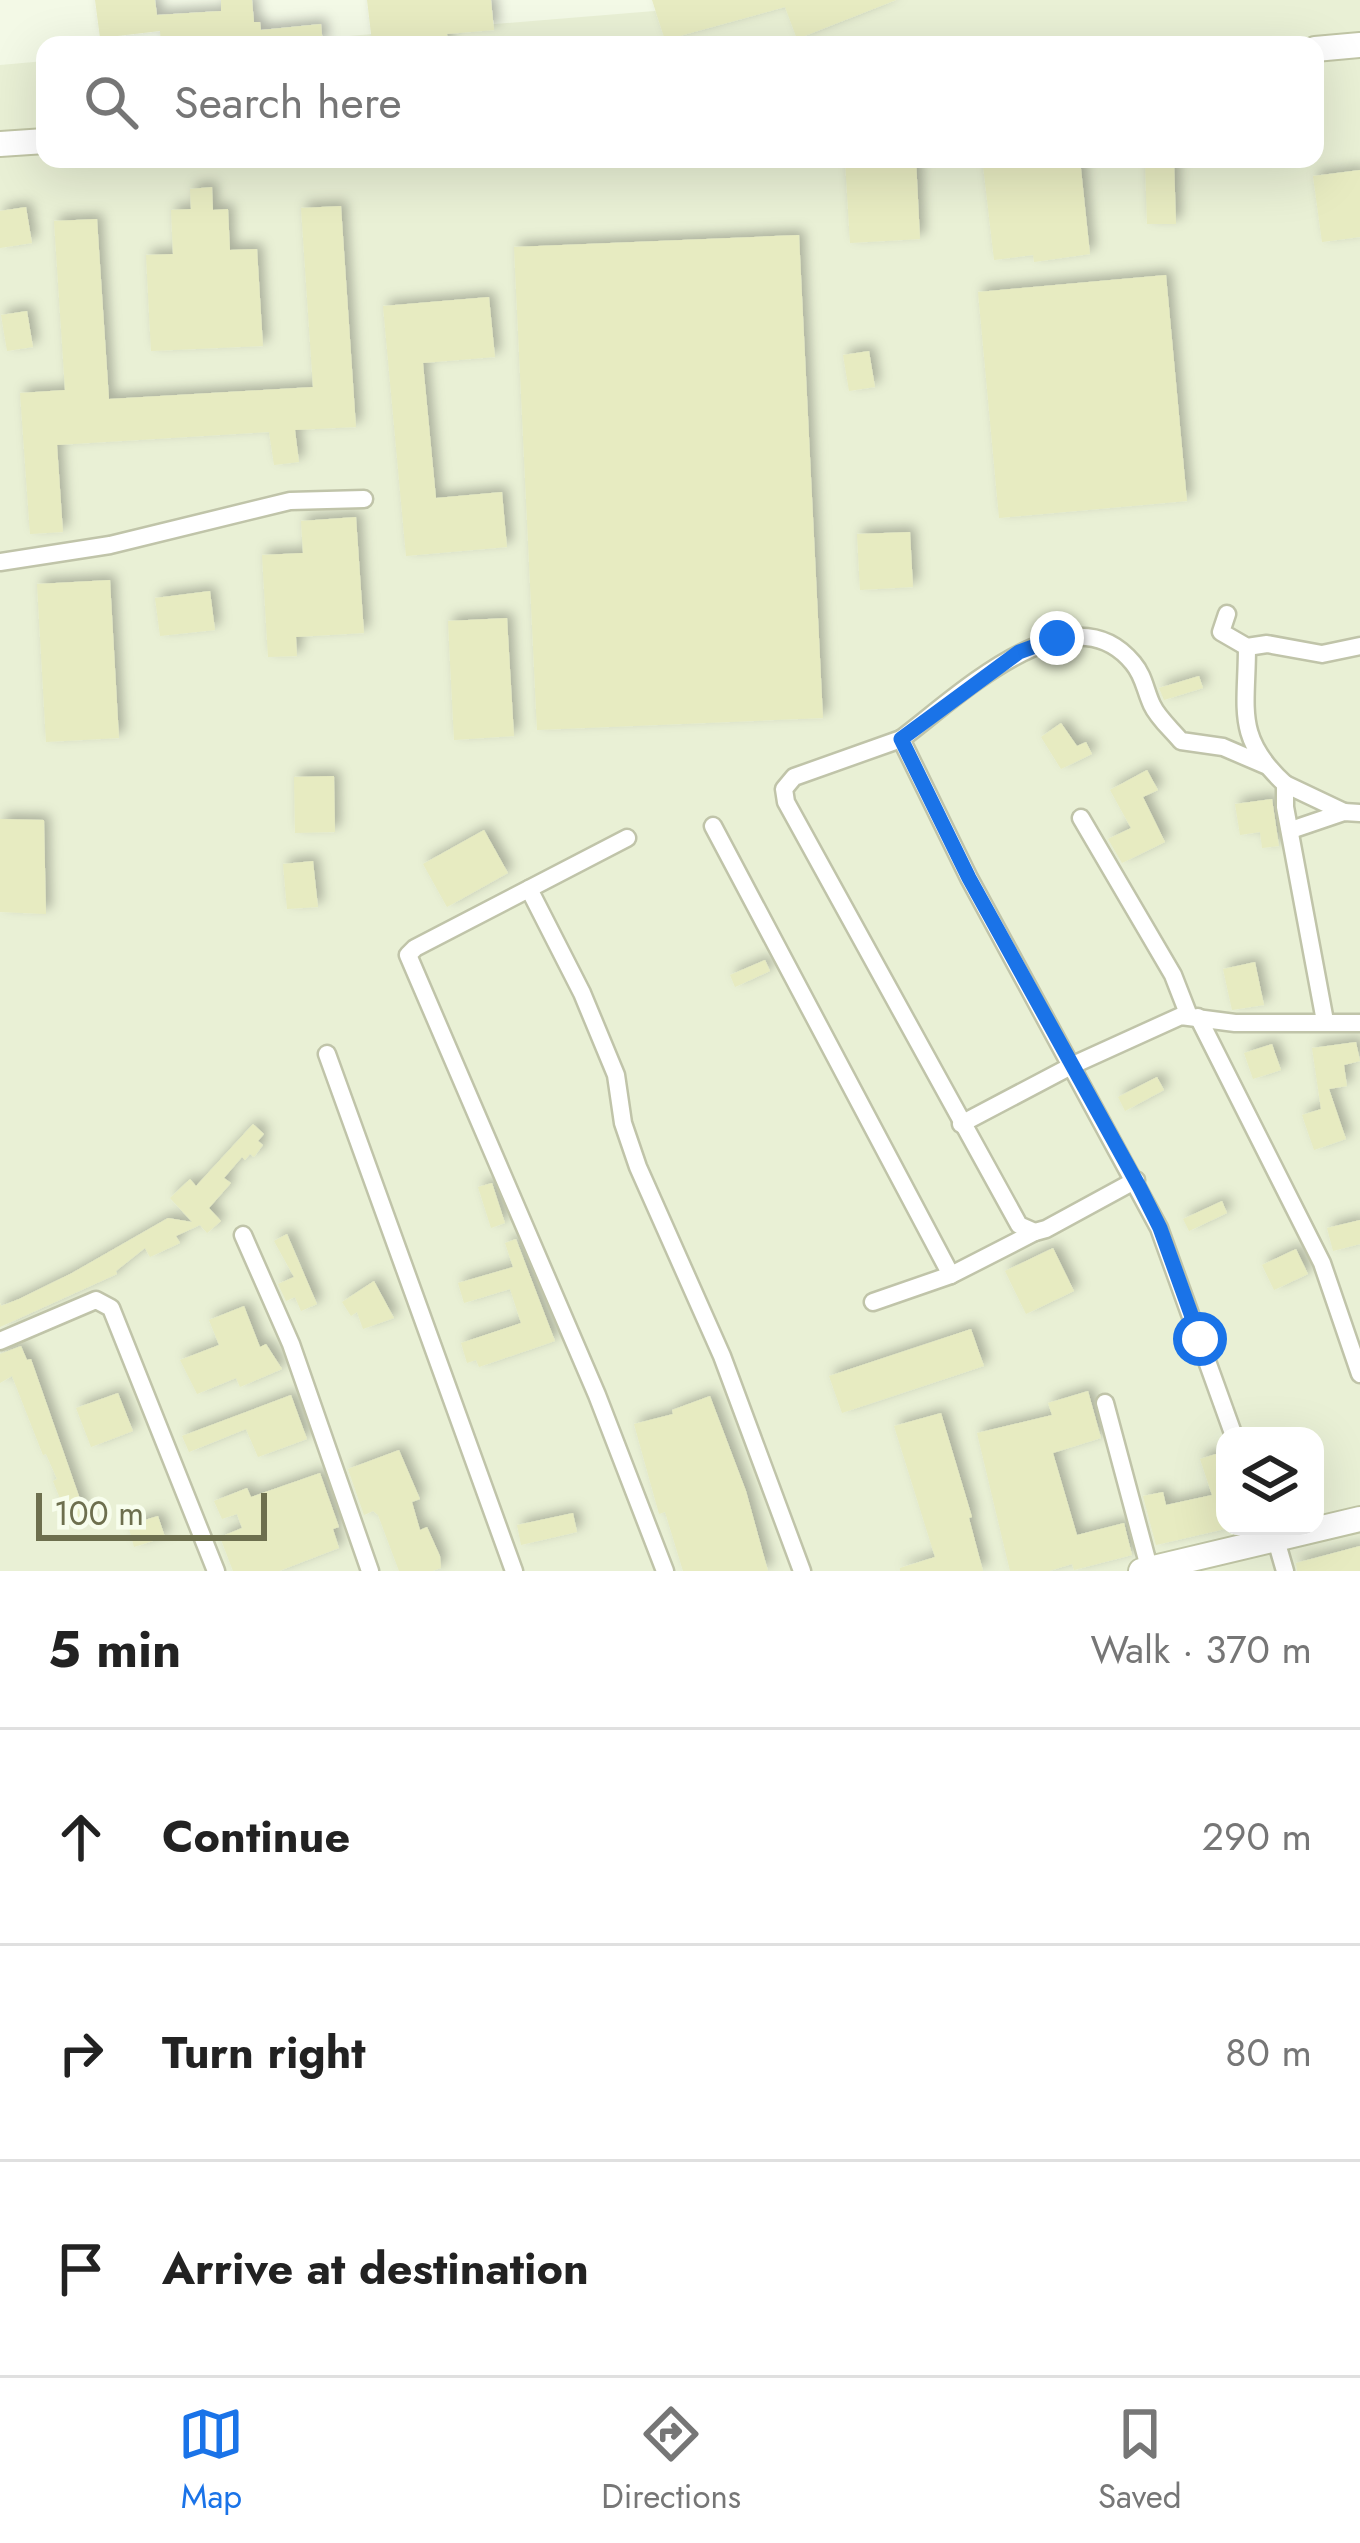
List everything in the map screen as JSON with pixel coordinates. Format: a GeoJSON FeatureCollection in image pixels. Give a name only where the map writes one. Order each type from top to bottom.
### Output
{"type":"FeatureCollection","features":[{"type":"Feature","properties":{"kind":"street"},"geometry":{"type":"LineString","coordinates":[[1324,49],[1360,45]]}},
{"type":"Feature","properties":{"kind":"street"},"geometry":{"type":"LineString","coordinates":[[0,144],[36,142]]}},
{"type":"Feature","properties":{"kind":"street"},"geometry":{"type":"LineString","coordinates":[[0,562],[110,545],[290,501],[364,499]]}},
{"type":"Feature","properties":{"kind":"street"},"geometry":{"type":"LineString","coordinates":[[1227,614],[1222,632],[1247,647],[1267,644],[1322,654],[1360,646]]}},
{"type":"Feature","properties":{"kind":"street"},"geometry":{"type":"LineString","coordinates":[[1036,1232],[1025,1230],[1013,1218],[786,802],[784,789],[794,777],[901,739],[1019,652],[1057,638],[1077,637],[1103,641],[1132,661],[1143,677],[1154,711],[1180,741],[1222,747],[1265,765]]}},
{"type":"Feature","properties":{"kind":"street"},"geometry":{"type":"LineString","coordinates":[[1247,647],[1248,695],[1242,711],[1265,765],[1285,784],[1352,812]]}},
{"type":"Feature","properties":{"kind":"street"},"geometry":{"type":"LineString","coordinates":[[901,739],[969,878],[1136,1180],[1176,1270],[1231,1427]]}},
{"type":"Feature","properties":{"kind":"street"},"geometry":{"type":"LineString","coordinates":[[1285,784],[1285,807],[1325,1021]]}},
{"type":"Feature","properties":{"kind":"street"},"geometry":{"type":"LineString","coordinates":[[1292,830],[1352,812]]}},
{"type":"Feature","properties":{"kind":"street"},"geometry":{"type":"LineString","coordinates":[[1082,818],[1173,975],[1322,1263],[1360,1374]]}},
{"type":"Feature","properties":{"kind":"street"},"geometry":{"type":"LineString","coordinates":[[713,826],[951,1274]]}},
{"type":"Feature","properties":{"kind":"street"},"geometry":{"type":"LineString","coordinates":[[627,838],[408,955],[597,1395],[665,1571]]}},
{"type":"Feature","properties":{"kind":"street"},"geometry":{"type":"LineString","coordinates":[[529,889],[608,1054],[638,1167],[722,1356],[802,1571]]}},
{"type":"Feature","properties":{"kind":"street"},"geometry":{"type":"LineString","coordinates":[[961,1124],[1166,1022],[1194,1017],[1235,1023],[1360,1023]]}},
{"type":"Feature","properties":{"kind":"street"},"geometry":{"type":"LineString","coordinates":[[327,1054],[514,1571]]}},
{"type":"Feature","properties":{"kind":"street"},"geometry":{"type":"LineString","coordinates":[[873,1302],[951,1274],[1136,1180]]}},
{"type":"Feature","properties":{"kind":"street"},"geometry":{"type":"LineString","coordinates":[[242,1235],[292,1345],[370,1571]]}},
{"type":"Feature","properties":{"kind":"street"},"geometry":{"type":"LineString","coordinates":[[0,1341],[96,1300],[111,1308],[216,1571]]}},
{"type":"Feature","properties":{"kind":"street"},"geometry":{"type":"LineString","coordinates":[[1105,1403],[1147,1570],[1269,1536],[1360,1520]]}},
{"type":"Feature","properties":{"kind":"street"},"geometry":{"type":"LineString","coordinates":[[1269,1536],[1286,1571]]}},
{"type":"Feature","properties":{"kind":"shaded area"},"geometry":{"type":"Polygon","coordinates":[[[789,0],[1360,0],[1360,1571],[0,1571],[0,65],[36,62],[36,168],[1324,168],[1324,36],[350,36],[789,0]]]}},
{"type":"Feature","properties":{"kind":"building"},"geometry":{"type":"Polygon","coordinates":[[[95,0],[155,0],[157,15],[221,11],[221,0],[252,0],[254,22],[260,22],[261,30],[321,24],[322,36],[160,36],[160,31],[100,36],[95,0]]]}},
{"type":"Feature","properties":{"kind":"building"},"geometry":{"type":"Polygon","coordinates":[[[367,0],[491,0],[494,30],[447,36],[371,36],[367,0]]]}},
{"type":"Feature","properties":{"kind":"building"},"geometry":{"type":"Polygon","coordinates":[[[652,0],[896,0],[805,36],[796,36],[785,7],[680,36],[664,36],[652,0]]]}},
{"type":"Feature","properties":{"kind":"building"},"geometry":{"type":"Polygon","coordinates":[[[846,168],[916,168],[920,239],[850,243],[846,168]]]}},
{"type":"Feature","properties":{"kind":"building"},"geometry":{"type":"Polygon","coordinates":[[[983,168],[1081,168],[1090,254],[1034,262],[1033,255],[994,260],[983,168]]]}},
{"type":"Feature","properties":{"kind":"building"},"geometry":{"type":"Polygon","coordinates":[[[1145,168],[1174,168],[1176,224],[1147,224],[1145,168]]]}},
{"type":"Feature","properties":{"kind":"building"},"geometry":{"type":"Polygon","coordinates":[[[1360,170],[1360,237],[1322,242],[1313,176],[1360,170]]]}},
{"type":"Feature","properties":{"kind":"building"},"geometry":{"type":"Polygon","coordinates":[[[212,187],[213,210],[228,209],[230,250],[257,249],[263,346],[151,351],[146,255],[173,254],[171,210],[191,209],[190,189],[212,187]]]}},
{"type":"Feature","properties":{"kind":"building"},"geometry":{"type":"Polygon","coordinates":[[[341,206],[356,427],[295,430],[299,462],[274,465],[269,432],[57,445],[63,532],[30,534],[20,393],[65,390],[54,221],[97,219],[109,399],[313,387],[301,208],[341,206]]]}},
{"type":"Feature","properties":{"kind":"building"},"geometry":{"type":"Polygon","coordinates":[[[26,207],[32,243],[0,248],[0,211],[26,207]]]}},
{"type":"Feature","properties":{"kind":"building"},"geometry":{"type":"Polygon","coordinates":[[[799,235],[823,718],[537,730],[514,247],[799,235]]]}},
{"type":"Feature","properties":{"kind":"building"},"geometry":{"type":"Polygon","coordinates":[[[1166,275],[1187,501],[999,518],[978,292],[1166,275]]]}},
{"type":"Feature","properties":{"kind":"building"},"geometry":{"type":"Polygon","coordinates":[[[489,297],[495,357],[423,363],[436,498],[502,492],[507,547],[406,556],[383,306],[489,297]]]}},
{"type":"Feature","properties":{"kind":"building"},"geometry":{"type":"Polygon","coordinates":[[[27,311],[33,347],[7,351],[1,315],[27,311]]]}},
{"type":"Feature","properties":{"kind":"building"},"geometry":{"type":"Polygon","coordinates":[[[869,351],[875,387],[849,391],[843,355],[869,351]]]}},
{"type":"Feature","properties":{"kind":"building"},"geometry":{"type":"Polygon","coordinates":[[[356,517],[364,633],[296,637],[297,656],[268,657],[262,555],[303,553],[301,521],[356,517]]]}},
{"type":"Feature","properties":{"kind":"building"},"geometry":{"type":"Polygon","coordinates":[[[910,532],[913,587],[860,590],[857,534],[910,532]]]}},
{"type":"Feature","properties":{"kind":"building"},"geometry":{"type":"Polygon","coordinates":[[[110,580],[119,738],[46,742],[37,584],[110,580]]]}},
{"type":"Feature","properties":{"kind":"building"},"geometry":{"type":"Polygon","coordinates":[[[210,591],[215,630],[160,636],[155,598],[210,591]]]}},
{"type":"Feature","properties":{"kind":"building"},"geometry":{"type":"Polygon","coordinates":[[[507,618],[514,736],[454,740],[448,621],[507,618]]]}},
{"type":"Feature","properties":{"kind":"building"},"geometry":{"type":"Polygon","coordinates":[[[1199,676],[1203,688],[1164,700],[1159,688],[1199,676]]]}},
{"type":"Feature","properties":{"kind":"building"},"geometry":{"type":"Polygon","coordinates":[[[1061,723],[1077,746],[1086,742],[1092,754],[1061,769],[1041,737],[1061,723]]]}},
{"type":"Feature","properties":{"kind":"building"},"geometry":{"type":"Polygon","coordinates":[[[1147,770],[1158,790],[1143,797],[1165,842],[1122,863],[1108,839],[1131,828],[1110,790],[1147,770]]]}},
{"type":"Feature","properties":{"kind":"building"},"geometry":{"type":"Polygon","coordinates":[[[334,776],[335,832],[295,833],[294,777],[334,776]]]}},
{"type":"Feature","properties":{"kind":"building"},"geometry":{"type":"Polygon","coordinates":[[[1272,799],[1279,846],[1262,848],[1260,832],[1240,835],[1235,804],[1272,799]]]}},
{"type":"Feature","properties":{"kind":"building"},"geometry":{"type":"Polygon","coordinates":[[[0,819],[44,820],[46,914],[0,912],[0,819]]]}},
{"type":"Feature","properties":{"kind":"building"},"geometry":{"type":"Polygon","coordinates":[[[484,830],[508,873],[447,907],[423,864],[484,830]]]}},
{"type":"Feature","properties":{"kind":"building"},"geometry":{"type":"Polygon","coordinates":[[[313,861],[318,907],[287,909],[283,864],[313,861]]]}},
{"type":"Feature","properties":{"kind":"building"},"geometry":{"type":"Polygon","coordinates":[[[765,960],[770,971],[735,987],[730,975],[765,960]]]}},
{"type":"Feature","properties":{"kind":"building"},"geometry":{"type":"Polygon","coordinates":[[[1255,962],[1264,1005],[1232,1010],[1223,969],[1255,962]]]}},
{"type":"Feature","properties":{"kind":"building"},"geometry":{"type":"Polygon","coordinates":[[[1356,1042],[1360,1061],[1344,1065],[1347,1086],[1329,1089],[1346,1139],[1314,1150],[1302,1115],[1321,1109],[1312,1048],[1356,1042]]]}},
{"type":"Feature","properties":{"kind":"building"},"geometry":{"type":"Polygon","coordinates":[[[1272,1044],[1281,1070],[1253,1079],[1244,1053],[1272,1044]]]}},
{"type":"Feature","properties":{"kind":"building"},"geometry":{"type":"Polygon","coordinates":[[[1157,1077],[1164,1090],[1125,1111],[1118,1097],[1157,1077]]]}},
{"type":"Feature","properties":{"kind":"building"},"geometry":{"type":"Polygon","coordinates":[[[253,1124],[264,1134],[258,1141],[263,1145],[254,1157],[242,1157],[224,1178],[231,1183],[209,1208],[221,1221],[207,1233],[200,1225],[176,1236],[180,1243],[150,1257],[145,1248],[117,1274],[0,1327],[0,1303],[19,1299],[72,1273],[168,1218],[192,1222],[170,1198],[190,1179],[196,1186],[253,1124]]]}},
{"type":"Feature","properties":{"kind":"building"},"geometry":{"type":"Polygon","coordinates":[[[492,1183],[505,1223],[491,1228],[478,1187],[492,1183]]]}},
{"type":"Feature","properties":{"kind":"building"},"geometry":{"type":"Polygon","coordinates":[[[1222,1201],[1227,1213],[1189,1231],[1183,1219],[1222,1201]]]}},
{"type":"Feature","properties":{"kind":"building"},"geometry":{"type":"Polygon","coordinates":[[[1360,1220],[1360,1244],[1333,1251],[1327,1228],[1360,1220]]]}},
{"type":"Feature","properties":{"kind":"building"},"geometry":{"type":"Polygon","coordinates":[[[287,1234],[317,1304],[301,1311],[295,1297],[286,1301],[278,1284],[294,1277],[274,1241],[287,1234]]]}},
{"type":"Feature","properties":{"kind":"building"},"geometry":{"type":"Polygon","coordinates":[[[516,1239],[555,1341],[479,1367],[476,1360],[467,1363],[461,1343],[521,1323],[510,1289],[464,1303],[458,1283],[513,1267],[505,1243],[516,1239]]]}},
{"type":"Feature","properties":{"kind":"building"},"geometry":{"type":"Polygon","coordinates":[[[1053,1248],[1074,1291],[1026,1314],[1005,1271],[1053,1248]]]}},
{"type":"Feature","properties":{"kind":"building"},"geometry":{"type":"Polygon","coordinates":[[[1296,1249],[1308,1274],[1274,1290],[1262,1265],[1296,1249]]]}},
{"type":"Feature","properties":{"kind":"building"},"geometry":{"type":"Polygon","coordinates":[[[374,1281],[394,1318],[363,1329],[357,1312],[351,1316],[342,1302],[374,1281]]]}},
{"type":"Feature","properties":{"kind":"building"},"geometry":{"type":"Polygon","coordinates":[[[244,1306],[260,1347],[266,1344],[282,1369],[240,1387],[236,1378],[197,1394],[180,1360],[219,1345],[209,1320],[244,1306]]]}},
{"type":"Feature","properties":{"kind":"building"},"geometry":{"type":"Polygon","coordinates":[[[971,1329],[984,1366],[842,1413],[829,1376],[971,1329]]]}},
{"type":"Feature","properties":{"kind":"building"},"geometry":{"type":"Polygon","coordinates":[[[21,1346],[27,1360],[31,1359],[87,1519],[71,1526],[53,1481],[57,1479],[12,1376],[0,1383],[0,1354],[21,1346]]]}},
{"type":"Feature","properties":{"kind":"building"},"geometry":{"type":"Polygon","coordinates":[[[1088,1391],[1101,1438],[1053,1453],[1077,1535],[1124,1523],[1132,1555],[1074,1570],[1072,1564],[1049,1571],[1010,1571],[977,1433],[1052,1415],[1048,1403],[1088,1391]]]}},
{"type":"Feature","properties":{"kind":"building"},"geometry":{"type":"Polygon","coordinates":[[[118,1393],[133,1431],[91,1447],[76,1408],[118,1393]]]}},
{"type":"Feature","properties":{"kind":"building"},"geometry":{"type":"Polygon","coordinates":[[[291,1395],[307,1439],[258,1457],[246,1429],[189,1452],[182,1436],[291,1395]]]}},
{"type":"Feature","properties":{"kind":"building"},"geometry":{"type":"Polygon","coordinates":[[[710,1396],[746,1491],[768,1571],[683,1571],[665,1512],[659,1514],[634,1424],[673,1414],[672,1410],[710,1396]]]}},
{"type":"Feature","properties":{"kind":"building"},"geometry":{"type":"Polygon","coordinates":[[[941,1413],[983,1571],[900,1571],[935,1557],[894,1426],[941,1413]]]}},
{"type":"Feature","properties":{"kind":"building"},"geometry":{"type":"Polygon","coordinates":[[[399,1450],[420,1499],[412,1502],[420,1530],[427,1527],[440,1556],[441,1568],[432,1571],[399,1571],[378,1515],[373,1511],[364,1515],[348,1469],[399,1450]]]}},
{"type":"Feature","properties":{"kind":"building"},"geometry":{"type":"Polygon","coordinates":[[[1216,1454],[1216,1531],[1156,1545],[1143,1496],[1163,1492],[1166,1505],[1212,1495],[1200,1459],[1216,1454]]]}},
{"type":"Feature","properties":{"kind":"building"},"geometry":{"type":"Polygon","coordinates":[[[320,1473],[339,1527],[333,1529],[339,1548],[279,1571],[233,1571],[220,1537],[242,1528],[237,1514],[222,1519],[214,1501],[247,1488],[251,1497],[320,1473]]]}},
{"type":"Feature","properties":{"kind":"building"},"geometry":{"type":"Polygon","coordinates":[[[573,1513],[577,1532],[521,1545],[517,1525],[573,1513]]]}},
{"type":"Feature","properties":{"kind":"building"},"geometry":{"type":"Polygon","coordinates":[[[158,1516],[165,1537],[134,1547],[128,1525],[158,1516]]]}},
{"type":"Feature","properties":{"kind":"building"},"geometry":{"type":"Polygon","coordinates":[[[1360,1546],[1360,1571],[1297,1571],[1296,1563],[1360,1546]]]}},
{"type":"Feature","properties":{"kind":"route"},"geometry":{"type":"LineString","coordinates":[[1057,638],[1019,652],[901,739],[969,878],[1160,1228],[1200,1339]]}}]}
